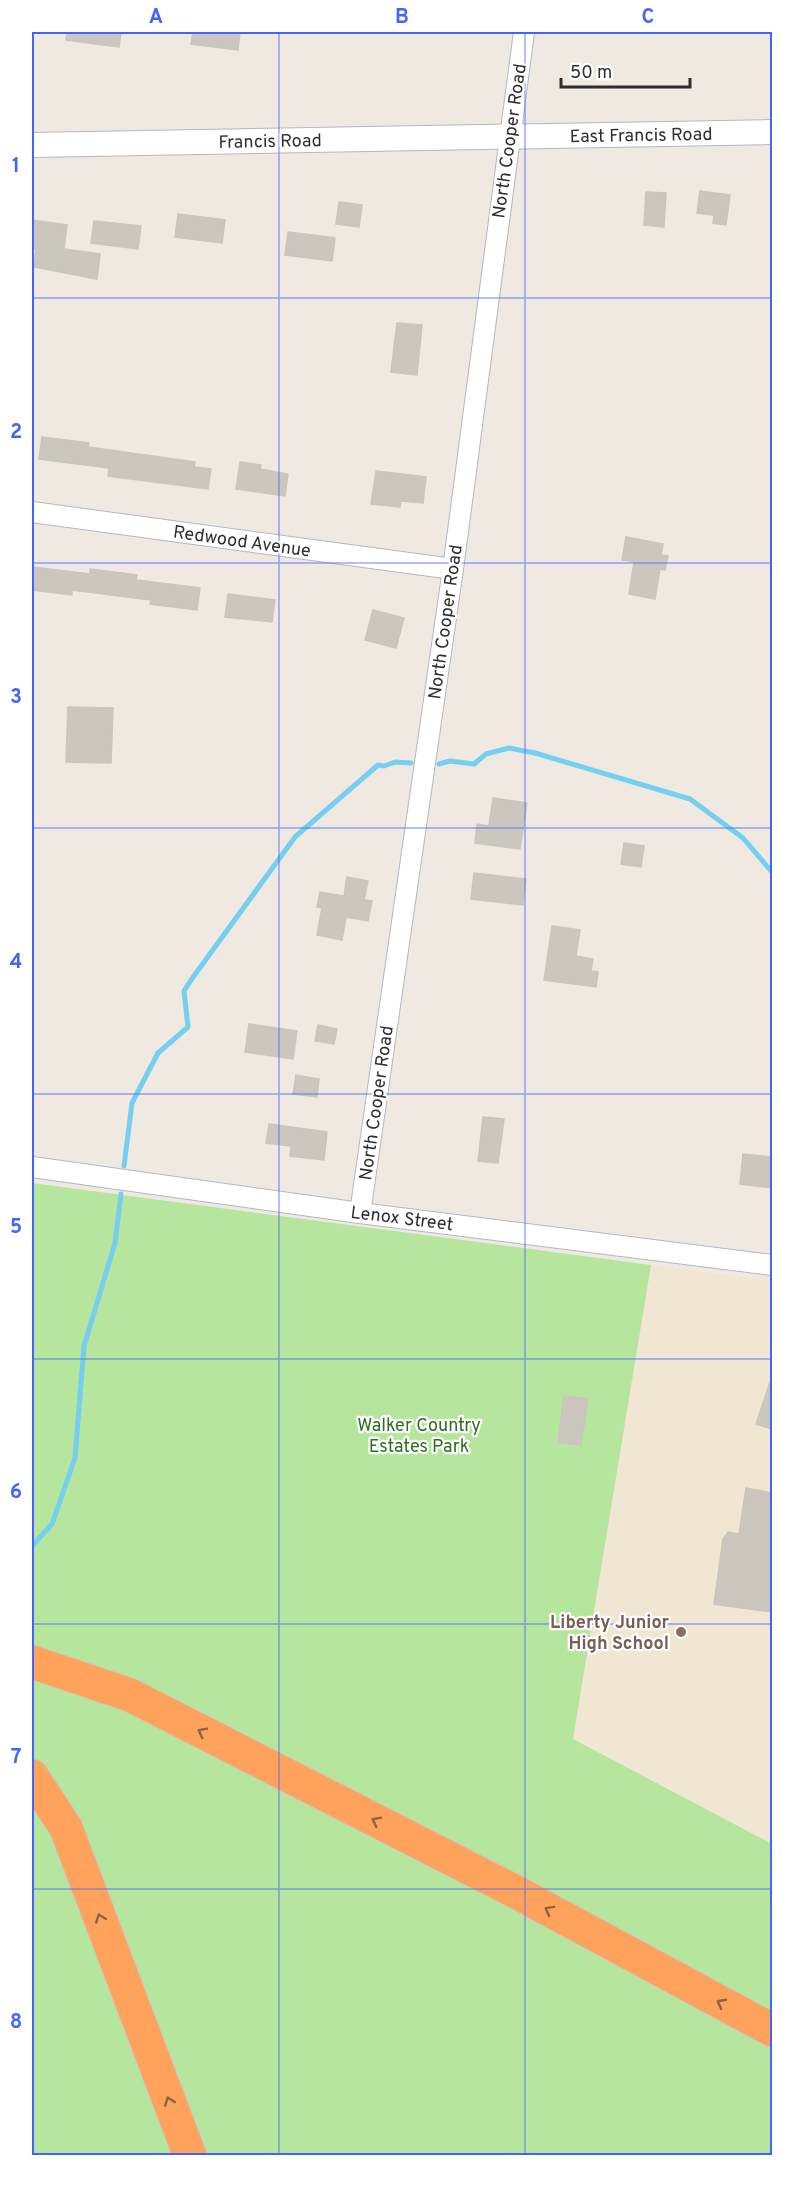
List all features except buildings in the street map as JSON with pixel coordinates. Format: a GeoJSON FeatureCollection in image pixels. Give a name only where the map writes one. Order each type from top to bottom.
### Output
{"type":"FeatureCollection","features":[{"type":"Feature","properties":{"kind":"highway"},"geometry":{"type":"LineString","coordinates":[[32,1662],[130,1695],[516,1892],[772,2030]]}},
{"type":"Feature","properties":{"kind":"highway"},"geometry":{"type":"LineString","coordinates":[[32,1776],[66,1828],[190,2156]]}},
{"type":"Feature","properties":{"kind":"street","name":"North Cooper Road"},"geometry":{"type":"LineString","coordinates":[[360,1213],[453,569],[524,32]]}},
{"type":"Feature","properties":{"kind":"street","name":"East Francis Road"},"geometry":{"type":"LineString","coordinates":[[509,137],[772,132]]}},
{"type":"Feature","properties":{"kind":"street","name":"Francis Road"},"geometry":{"type":"LineString","coordinates":[[32,145],[509,137]]}},
{"type":"Feature","properties":{"kind":"street","name":"Redwood Avenue"},"geometry":{"type":"LineString","coordinates":[[32,512],[453,569]]}},
{"type":"Feature","properties":{"kind":"street","name":"Lenox Street"},"geometry":{"type":"LineString","coordinates":[[32,1167],[360,1213],[772,1265]]}},
{"type":"Feature","properties":{"kind":"shaded area","name":"Liberty Junior High School"},"geometry":{"type":"Polygon","coordinates":[[[651,1265],[772,1281],[772,1844],[573,1740],[651,1265]]]}},
{"type":"Feature","properties":{"kind":"green space","name":"Walker Country Estates Park"},"geometry":{"type":"Polygon","coordinates":[[[32,1183],[651,1265],[573,1739],[772,1844],[772,2155],[32,2156],[32,1183]]]}},
{"type":"Feature","properties":{"kind":"waterway"},"geometry":{"type":"LineString","coordinates":[[439,764],[450,761],[474,764],[486,754],[509,748],[535,753],[690,799],[743,838],[772,872]]}},
{"type":"Feature","properties":{"kind":"waterway"},"geometry":{"type":"LineString","coordinates":[[124,1166],[132,1103],[158,1053],[188,1027],[184,991],[191,980],[295,837],[378,765],[384,766],[395,762],[411,763]]}},
{"type":"Feature","properties":{"kind":"waterway"},"geometry":{"type":"LineString","coordinates":[[32,1546],[52,1524],[75,1458],[84,1346],[115,1243],[121,1194]]}},
{"type":"Feature","properties":{"kind":"place","name":"Liberty Junior High School"},"geometry":{"type":"Point","coordinates":[681,1632]}}]}
